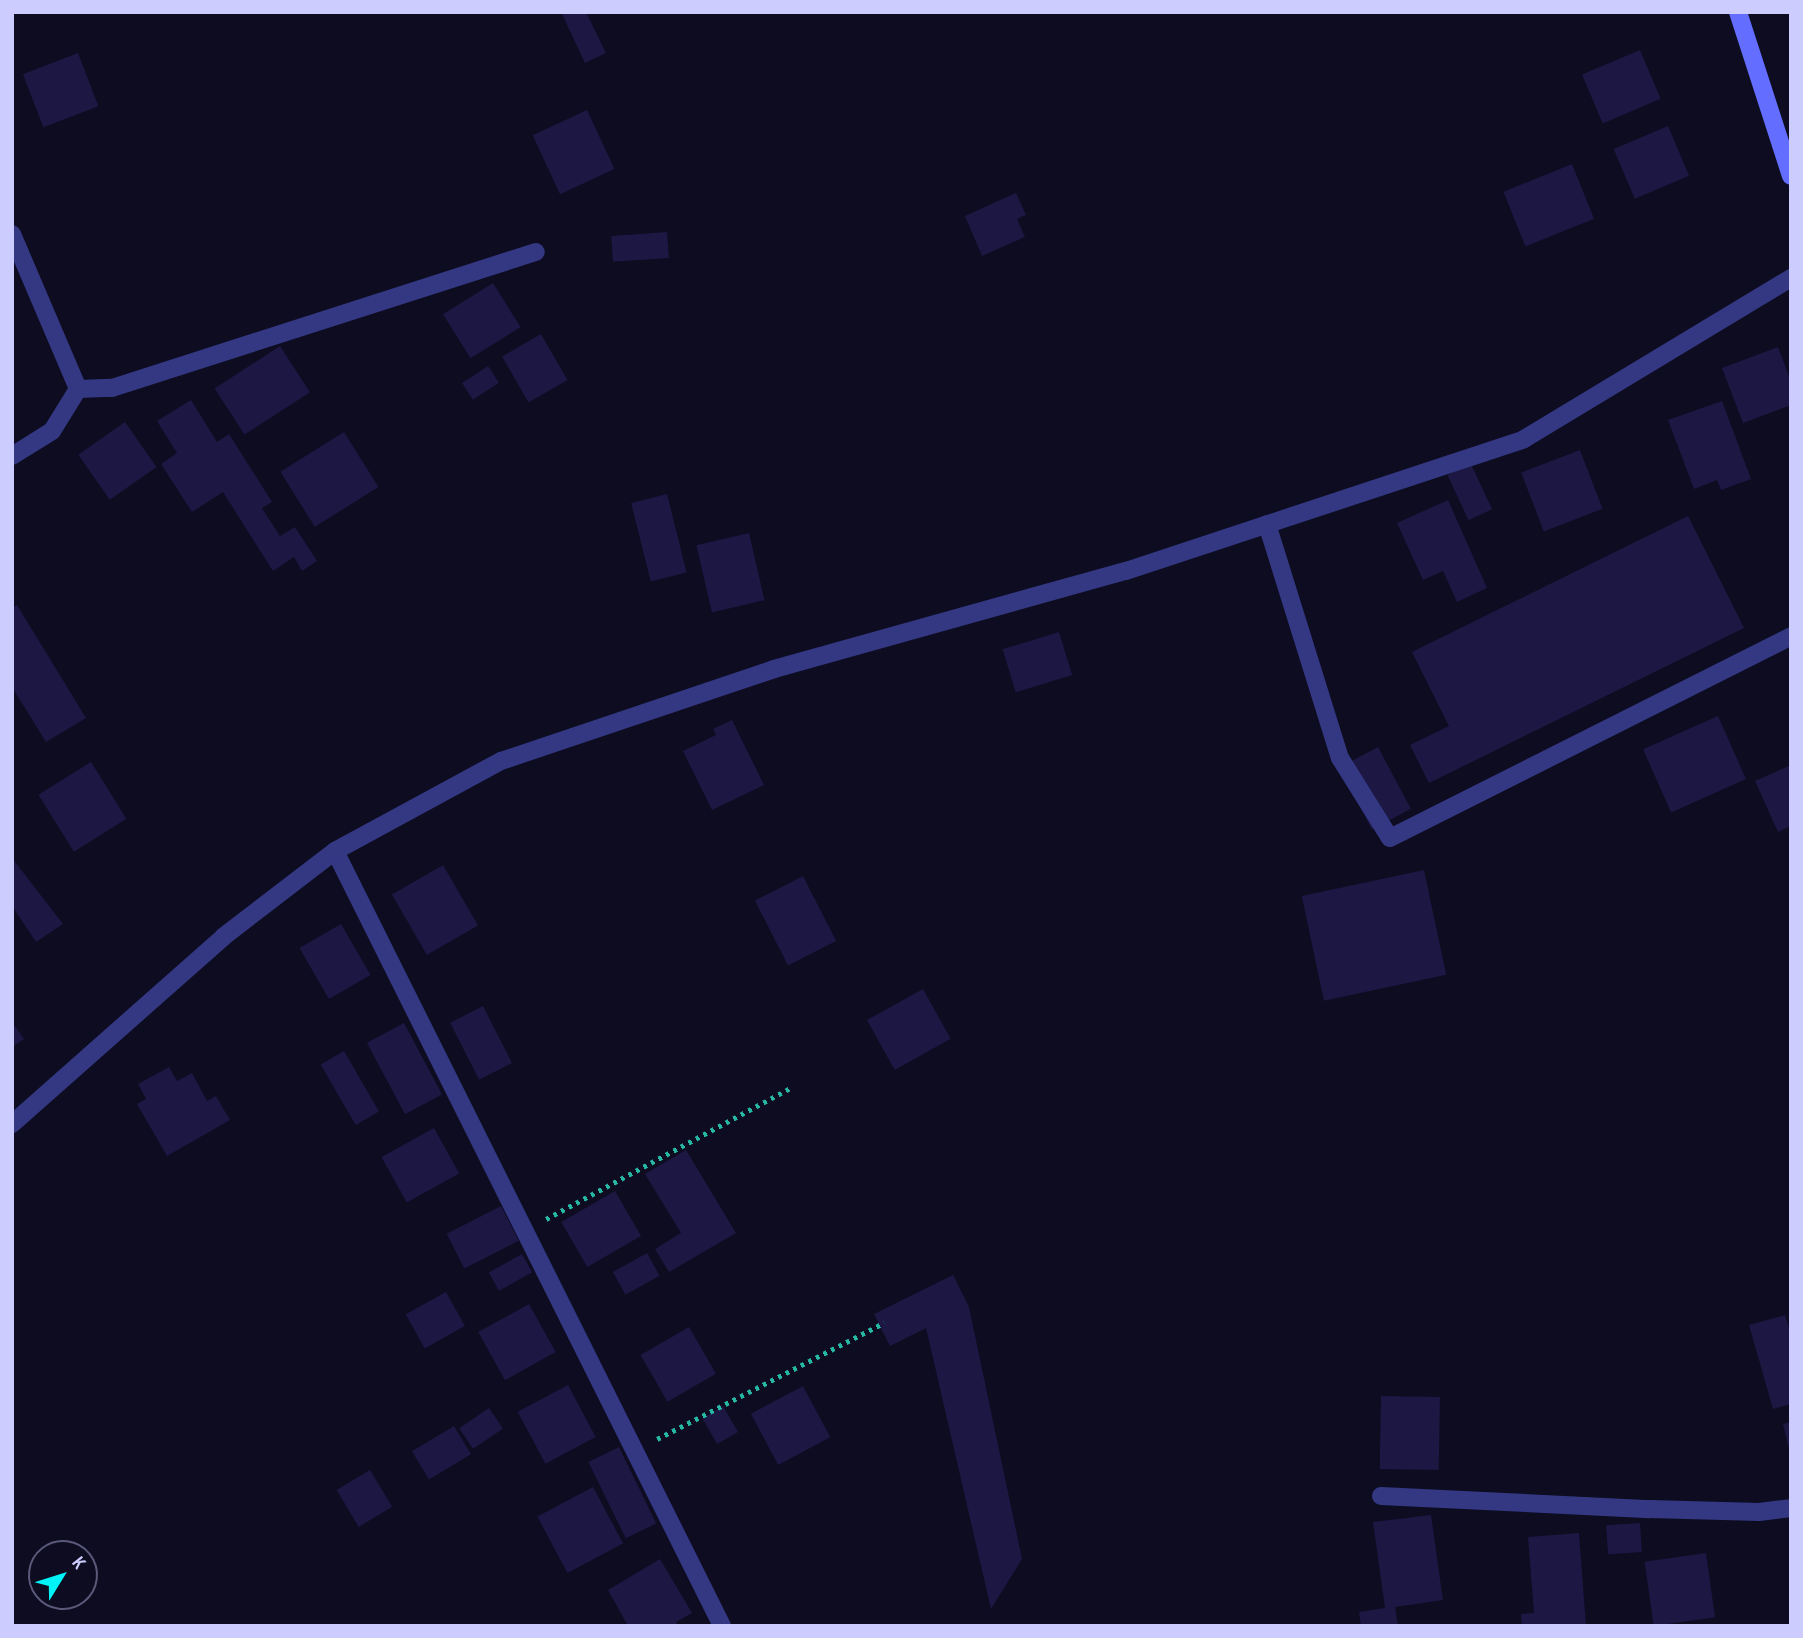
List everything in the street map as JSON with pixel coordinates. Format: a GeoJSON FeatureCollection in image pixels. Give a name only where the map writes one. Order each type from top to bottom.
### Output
{"type":"FeatureCollection","features":[{"type":"Feature","properties":{"kind":"main road"},"geometry":{"type":"LineString","coordinates":[[1738,12],[1791,176]]}},
{"type":"Feature","properties":{"kind":"street"},"geometry":{"type":"LineString","coordinates":[[12,234],[78,389]]}},
{"type":"Feature","properties":{"kind":"street"},"geometry":{"type":"LineString","coordinates":[[78,389],[112,388],[536,252]]}},
{"type":"Feature","properties":{"kind":"street"},"geometry":{"type":"LineString","coordinates":[[12,1124],[223,937],[335,851],[501,761],[774,669],[1126,571],[1524,439],[1791,278]]}},
{"type":"Feature","properties":{"kind":"street"},"geometry":{"type":"LineString","coordinates":[[12,456],[52,431],[78,389]]}},
{"type":"Feature","properties":{"kind":"street"},"geometry":{"type":"LineString","coordinates":[[1267,524],[1340,758],[1390,838],[1791,636]]}},
{"type":"Feature","properties":{"kind":"street"},"geometry":{"type":"LineString","coordinates":[[335,851],[722,1626]]}},
{"type":"Feature","properties":{"kind":"street"},"geometry":{"type":"LineString","coordinates":[[1381,1496],[1650,1509],[1759,1512],[1791,1508]]}},
{"type":"Feature","properties":{"kind":"path"},"geometry":{"type":"LineString","coordinates":[[526,1230],[792,1087]]}},
{"type":"Feature","properties":{"kind":"path"},"geometry":{"type":"LineString","coordinates":[[635,1451],[884,1323]]}},
{"type":"Feature","properties":{"kind":"building"},"geometry":{"type":"Polygon","coordinates":[[[561,12],[586,12],[606,53],[585,63],[561,12]]]}},
{"type":"Feature","properties":{"kind":"building"},"geometry":{"type":"Polygon","coordinates":[[[1640,50],[1661,99],[1603,123],[1582,75],[1640,50]]]}},
{"type":"Feature","properties":{"kind":"building"},"geometry":{"type":"Polygon","coordinates":[[[78,53],[98,106],[43,127],[23,74],[78,53]]]}},
{"type":"Feature","properties":{"kind":"building"},"geometry":{"type":"Polygon","coordinates":[[[587,110],[614,169],[560,194],[533,135],[587,110]]]}},
{"type":"Feature","properties":{"kind":"building"},"geometry":{"type":"Polygon","coordinates":[[[1668,126],[1689,176],[1635,199],[1614,149],[1668,126]]]}},
{"type":"Feature","properties":{"kind":"building"},"geometry":{"type":"Polygon","coordinates":[[[1572,164],[1594,219],[1525,246],[1503,192],[1572,164]]]}},
{"type":"Feature","properties":{"kind":"building"},"geometry":{"type":"Polygon","coordinates":[[[1016,193],[1026,215],[1017,219],[1025,237],[982,256],[965,216],[1016,193]]]}},
{"type":"Feature","properties":{"kind":"building"},"geometry":{"type":"Polygon","coordinates":[[[667,232],[669,258],[613,262],[611,236],[667,232]]]}},
{"type":"Feature","properties":{"kind":"building"},"geometry":{"type":"Polygon","coordinates":[[[493,283],[521,327],[471,358],[443,314],[493,283]]]}},
{"type":"Feature","properties":{"kind":"building"},"geometry":{"type":"Polygon","coordinates":[[[541,334],[568,380],[529,402],[502,356],[541,334]]]}},
{"type":"Feature","properties":{"kind":"building"},"geometry":{"type":"Polygon","coordinates":[[[280,346],[310,392],[245,435],[215,388],[280,346]]]}},
{"type":"Feature","properties":{"kind":"building"},"geometry":{"type":"Polygon","coordinates":[[[1778,347],[1791,382],[1791,405],[1743,423],[1722,368],[1778,347]]]}},
{"type":"Feature","properties":{"kind":"building"},"geometry":{"type":"Polygon","coordinates":[[[488,366],[499,383],[473,400],[462,383],[488,366]]]}},
{"type":"Feature","properties":{"kind":"building"},"geometry":{"type":"Polygon","coordinates":[[[191,400],[217,442],[229,434],[272,502],[262,508],[280,536],[295,527],[317,561],[302,571],[294,557],[273,571],[223,492],[192,512],[161,464],[177,453],[157,421],[191,400]]]}},
{"type":"Feature","properties":{"kind":"building"},"geometry":{"type":"Polygon","coordinates":[[[1722,401],[1751,479],[1721,490],[1717,480],[1694,489],[1668,420],[1722,401]]]}},
{"type":"Feature","properties":{"kind":"building"},"geometry":{"type":"Polygon","coordinates":[[[125,422],[157,467],[110,500],[78,455],[125,422]]]}},
{"type":"Feature","properties":{"kind":"building"},"geometry":{"type":"Polygon","coordinates":[[[344,432],[378,487],[315,527],[280,472],[344,432]]]}},
{"type":"Feature","properties":{"kind":"building"},"geometry":{"type":"Polygon","coordinates":[[[1580,450],[1603,509],[1544,531],[1521,473],[1580,450]]]}},
{"type":"Feature","properties":{"kind":"building"},"geometry":{"type":"Polygon","coordinates":[[[1471,464],[1492,509],[1469,520],[1447,475],[1471,464]]]}},
{"type":"Feature","properties":{"kind":"building"},"geometry":{"type":"Polygon","coordinates":[[[667,494],[687,573],[651,582],[631,503],[667,494]]]}},
{"type":"Feature","properties":{"kind":"building"},"geometry":{"type":"Polygon","coordinates":[[[1448,500],[1487,588],[1457,602],[1443,571],[1423,580],[1397,523],[1448,500]]]}},
{"type":"Feature","properties":{"kind":"building"},"geometry":{"type":"Polygon","coordinates":[[[1688,516],[1744,628],[1429,783],[1410,745],[1449,726],[1412,652],[1688,516]]]}},
{"type":"Feature","properties":{"kind":"building"},"geometry":{"type":"Polygon","coordinates":[[[749,533],[765,600],[712,612],[696,545],[749,533]]]}},
{"type":"Feature","properties":{"kind":"building"},"geometry":{"type":"Polygon","coordinates":[[[17,605],[86,718],[46,742],[12,687],[12,608],[17,605]]]}},
{"type":"Feature","properties":{"kind":"building"},"geometry":{"type":"Polygon","coordinates":[[[1059,632],[1072,675],[1016,692],[1003,649],[1059,632]]]}},
{"type":"Feature","properties":{"kind":"building"},"geometry":{"type":"Polygon","coordinates":[[[1718,716],[1746,779],[1671,812],[1643,749],[1718,716]]]}},
{"type":"Feature","properties":{"kind":"building"},"geometry":{"type":"Polygon","coordinates":[[[732,720],[764,785],[712,810],[683,751],[716,735],[713,729],[732,720]]]}},
{"type":"Feature","properties":{"kind":"building"},"geometry":{"type":"Polygon","coordinates":[[[1378,747],[1411,809],[1372,829],[1339,768],[1378,747]]]}},
{"type":"Feature","properties":{"kind":"building"},"geometry":{"type":"Polygon","coordinates":[[[91,762],[127,819],[74,852],[38,795],[91,762]]]}},
{"type":"Feature","properties":{"kind":"building"},"geometry":{"type":"Polygon","coordinates":[[[1791,765],[1791,826],[1778,832],[1755,781],[1791,765]]]}},
{"type":"Feature","properties":{"kind":"building"},"geometry":{"type":"Polygon","coordinates":[[[12,858],[63,924],[36,942],[12,906],[12,858]]]}},
{"type":"Feature","properties":{"kind":"building"},"geometry":{"type":"Polygon","coordinates":[[[443,865],[478,926],[427,955],[392,894],[443,865]]]}},
{"type":"Feature","properties":{"kind":"building"},"geometry":{"type":"Polygon","coordinates":[[[1424,870],[1446,975],[1324,1001],[1302,896],[1424,870]]]}},
{"type":"Feature","properties":{"kind":"building"},"geometry":{"type":"Polygon","coordinates":[[[803,876],[836,941],[788,966],[755,901],[803,876]]]}},
{"type":"Feature","properties":{"kind":"building"},"geometry":{"type":"Polygon","coordinates":[[[341,924],[371,975],[329,999],[299,948],[341,924]]]}},
{"type":"Feature","properties":{"kind":"building"},"geometry":{"type":"Polygon","coordinates":[[[923,989],[951,1039],[895,1070],[867,1020],[923,989]]]}},
{"type":"Feature","properties":{"kind":"building"},"geometry":{"type":"Polygon","coordinates":[[[483,1006],[512,1063],[479,1080],[450,1023],[483,1006]]]}},
{"type":"Feature","properties":{"kind":"building"},"geometry":{"type":"Polygon","coordinates":[[[12,1022],[24,1039],[12,1047],[12,1022]]]}},
{"type":"Feature","properties":{"kind":"building"},"geometry":{"type":"Polygon","coordinates":[[[404,1023],[442,1095],[405,1114],[367,1043],[404,1023]]]}},
{"type":"Feature","properties":{"kind":"building"},"geometry":{"type":"Polygon","coordinates":[[[344,1051],[379,1112],[356,1125],[321,1064],[344,1051]]]}},
{"type":"Feature","properties":{"kind":"building"},"geometry":{"type":"Polygon","coordinates":[[[169,1067],[177,1081],[192,1073],[207,1101],[216,1096],[230,1120],[167,1156],[137,1104],[146,1099],[138,1084],[169,1067]]]}},
{"type":"Feature","properties":{"kind":"building"},"geometry":{"type":"Polygon","coordinates":[[[434,1128],[459,1173],[407,1203],[382,1157],[434,1128]]]}},
{"type":"Feature","properties":{"kind":"building"},"geometry":{"type":"Polygon","coordinates":[[[686,1150],[736,1233],[669,1272],[655,1249],[681,1233],[645,1174],[686,1150]]]}},
{"type":"Feature","properties":{"kind":"building"},"geometry":{"type":"Polygon","coordinates":[[[615,1191],[641,1236],[587,1267],[561,1222],[615,1191]]]}},
{"type":"Feature","properties":{"kind":"building"},"geometry":{"type":"Polygon","coordinates":[[[501,1206],[519,1241],[464,1268],[447,1234],[501,1206]]]}},
{"type":"Feature","properties":{"kind":"building"},"geometry":{"type":"Polygon","coordinates":[[[647,1253],[660,1276],[625,1295],[613,1272],[647,1253]]]}},
{"type":"Feature","properties":{"kind":"building"},"geometry":{"type":"Polygon","coordinates":[[[522,1254],[532,1272],[499,1291],[489,1272],[522,1254]]]}},
{"type":"Feature","properties":{"kind":"building"},"geometry":{"type":"Polygon","coordinates":[[[953,1275],[969,1307],[1022,1559],[991,1609],[926,1328],[890,1346],[874,1314],[953,1275]]]}},
{"type":"Feature","properties":{"kind":"building"},"geometry":{"type":"Polygon","coordinates":[[[446,1292],[465,1326],[425,1348],[406,1314],[446,1292]]]}},
{"type":"Feature","properties":{"kind":"building"},"geometry":{"type":"Polygon","coordinates":[[[529,1304],[556,1352],[505,1380],[478,1332],[529,1304]]]}},
{"type":"Feature","properties":{"kind":"building"},"geometry":{"type":"Polygon","coordinates":[[[1785,1315],[1791,1335],[1791,1404],[1773,1409],[1749,1325],[1785,1315]]]}},
{"type":"Feature","properties":{"kind":"building"},"geometry":{"type":"Polygon","coordinates":[[[689,1327],[716,1374],[668,1402],[641,1355],[689,1327]]]}},
{"type":"Feature","properties":{"kind":"building"},"geometry":{"type":"Polygon","coordinates":[[[568,1385],[596,1437],[545,1464],[518,1412],[568,1385]]]}},
{"type":"Feature","properties":{"kind":"building"},"geometry":{"type":"Polygon","coordinates":[[[803,1386],[830,1437],[778,1465],[751,1414],[803,1386]]]}},
{"type":"Feature","properties":{"kind":"building"},"geometry":{"type":"Polygon","coordinates":[[[1381,1396],[1440,1397],[1439,1470],[1380,1469],[1381,1396]]]}},
{"type":"Feature","properties":{"kind":"building"},"geometry":{"type":"Polygon","coordinates":[[[723,1406],[738,1432],[717,1444],[702,1418],[723,1406]]]}},
{"type":"Feature","properties":{"kind":"building"},"geometry":{"type":"Polygon","coordinates":[[[489,1408],[503,1429],[473,1449],[459,1428],[489,1408]]]}},
{"type":"Feature","properties":{"kind":"building"},"geometry":{"type":"Polygon","coordinates":[[[1791,1422],[1791,1453],[1790,1453],[1783,1424],[1791,1422]]]}},
{"type":"Feature","properties":{"kind":"building"},"geometry":{"type":"Polygon","coordinates":[[[454,1426],[471,1454],[429,1480],[412,1451],[454,1426]]]}},
{"type":"Feature","properties":{"kind":"building"},"geometry":{"type":"Polygon","coordinates":[[[619,1447],[656,1523],[626,1538],[588,1462],[619,1447]]]}},
{"type":"Feature","properties":{"kind":"building"},"geometry":{"type":"Polygon","coordinates":[[[370,1470],[392,1507],[359,1527],[337,1490],[370,1470]]]}},
{"type":"Feature","properties":{"kind":"building"},"geometry":{"type":"Polygon","coordinates":[[[593,1487],[623,1544],[567,1573],[537,1517],[593,1487]]]}},
{"type":"Feature","properties":{"kind":"building"},"geometry":{"type":"Polygon","coordinates":[[[1431,1515],[1443,1600],[1395,1607],[1398,1626],[1361,1626],[1359,1612],[1385,1608],[1373,1522],[1431,1515]]]}},
{"type":"Feature","properties":{"kind":"building"},"geometry":{"type":"Polygon","coordinates":[[[1640,1523],[1642,1552],[1608,1554],[1606,1525],[1640,1523]]]}},
{"type":"Feature","properties":{"kind":"building"},"geometry":{"type":"Polygon","coordinates":[[[1579,1533],[1586,1626],[1522,1626],[1521,1614],[1534,1613],[1528,1537],[1579,1533]]]}},
{"type":"Feature","properties":{"kind":"building"},"geometry":{"type":"Polygon","coordinates":[[[1706,1553],[1715,1617],[1654,1626],[1645,1562],[1706,1553]]]}},
{"type":"Feature","properties":{"kind":"building"},"geometry":{"type":"Polygon","coordinates":[[[660,1559],[692,1613],[676,1622],[678,1626],[628,1626],[608,1590],[660,1559]]]}}]}
